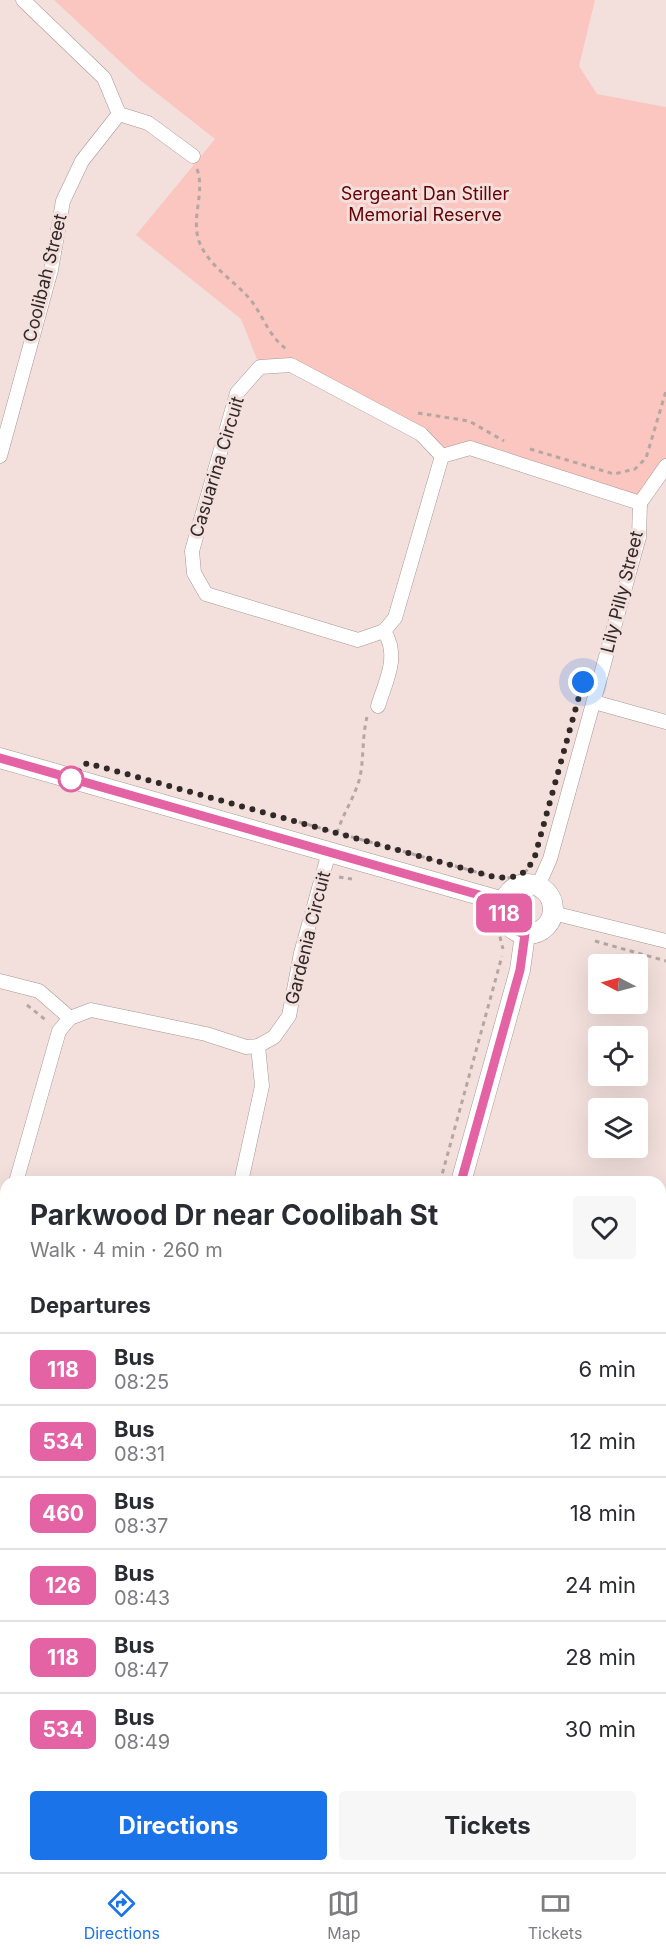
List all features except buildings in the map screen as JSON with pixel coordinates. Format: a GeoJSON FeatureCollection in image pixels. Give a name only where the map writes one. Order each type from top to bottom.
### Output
{"type":"FeatureCollection","features":[{"type":"Feature","properties":{"kind":"street"},"geometry":{"type":"LineString","coordinates":[[23,0],[104,78],[119,114],[148,123],[192,156]]}},
{"type":"Feature","properties":{"kind":"street","name":"Coolibah Street"},"geometry":{"type":"LineString","coordinates":[[0,456],[51,270],[63,201],[82,161],[119,114]]}},
{"type":"Feature","properties":{"kind":"street","name":"Casuarina Circuit"},"geometry":{"type":"LineString","coordinates":[[384,631],[358,640],[206,594],[194,573],[192,551],[237,393],[260,367],[291,365],[421,434],[442,456]]}},
{"type":"Feature","properties":{"kind":"street"},"geometry":{"type":"LineString","coordinates":[[373,708],[393,657],[391,642],[384,631],[395,618],[442,456],[470,448],[640,503],[666,466]]}},
{"type":"Feature","properties":{"kind":"street","name":"Lily Pilly Street"},"geometry":{"type":"LineString","coordinates":[[538,886],[550,859],[639,537],[640,503]]}},
{"type":"Feature","properties":{"kind":"street"},"geometry":{"type":"LineString","coordinates":[[594,702],[666,722]]}},
{"type":"Feature","properties":{"kind":"street"},"geometry":{"type":"LineString","coordinates":[[0,758],[504,902]]}},
{"type":"Feature","properties":{"kind":"street","name":"Gardenia Circuit"},"geometry":{"type":"LineString","coordinates":[[258,1046],[274,1037],[289,1016],[301,953],[329,852]]}},
{"type":"Feature","properties":{"kind":"street"},"geometry":{"type":"LineString","coordinates":[[529,884],[538,886],[549,896],[553,913],[543,930],[525,934],[510,927],[503,911],[504,902],[517,887],[529,884]]}},
{"type":"Feature","properties":{"kind":"street"},"geometry":{"type":"LineString","coordinates":[[553,913],[666,941]]}},
{"type":"Feature","properties":{"kind":"street"},"geometry":{"type":"LineString","coordinates":[[463,1176],[520,970],[525,934]]}},
{"type":"Feature","properties":{"kind":"street"},"geometry":{"type":"LineString","coordinates":[[0,981],[39,991],[69,1018]]}},
{"type":"Feature","properties":{"kind":"street"},"geometry":{"type":"LineString","coordinates":[[18,1176],[58,1031],[69,1018],[91,1010],[206,1034],[235,1045],[258,1046],[262,1086],[242,1176]]}},
{"type":"Feature","properties":{"kind":"path"},"geometry":{"type":"LineString","coordinates":[[192,156],[202,184],[196,216],[198,239],[208,257],[251,300],[262,322],[285,348],[294,353]]}},
{"type":"Feature","properties":{"kind":"path"},"geometry":{"type":"LineString","coordinates":[[528,449],[614,474],[635,469],[646,458],[666,391]]}},
{"type":"Feature","properties":{"kind":"path"},"geometry":{"type":"LineString","coordinates":[[411,411],[429,417],[469,421],[505,442]]}},
{"type":"Feature","properties":{"kind":"path"},"geometry":{"type":"LineString","coordinates":[[604,481],[607,472]]}},
{"type":"Feature","properties":{"kind":"path"},"geometry":{"type":"LineString","coordinates":[[337,833],[341,819],[354,797],[361,774],[363,731],[373,708]]}},
{"type":"Feature","properties":{"kind":"path"},"geometry":{"type":"LineString","coordinates":[[289,820],[494,877],[513,879],[521,876],[531,864]]}},
{"type":"Feature","properties":{"kind":"path"},"geometry":{"type":"LineString","coordinates":[[339,877],[356,880]]}},
{"type":"Feature","properties":{"kind":"path"},"geometry":{"type":"LineString","coordinates":[[442,1176],[503,949],[498,929],[492,922],[480,915]]}},
{"type":"Feature","properties":{"kind":"path"},"geometry":{"type":"LineString","coordinates":[[585,939],[666,961]]}},
{"type":"Feature","properties":{"kind":"path"},"geometry":{"type":"LineString","coordinates":[[21,1000],[58,1031]]}},
{"type":"Feature","properties":{"kind":"green space","name":"Sergeant Dan Stiller Memorial Reserve"},"geometry":{"type":"Polygon","coordinates":[[[54,0],[595,0],[579,66],[597,94],[666,107],[666,466],[640,503],[470,448],[442,456],[421,434],[291,365],[260,367],[241,319],[136,235],[215,139],[140,80],[54,0]]]}},
{"type":"Feature","properties":{"kind":"bus line","name":"118"},"geometry":{"type":"LineString","coordinates":[[0,758],[504,902],[503,911],[510,927],[525,934],[520,970],[463,1176]]}},
{"type":"Feature","properties":{"kind":"route"},"geometry":{"type":"LineString","coordinates":[[71,779],[87,763],[494,877],[513,879],[526,871],[535,856],[583,682]]}}]}
